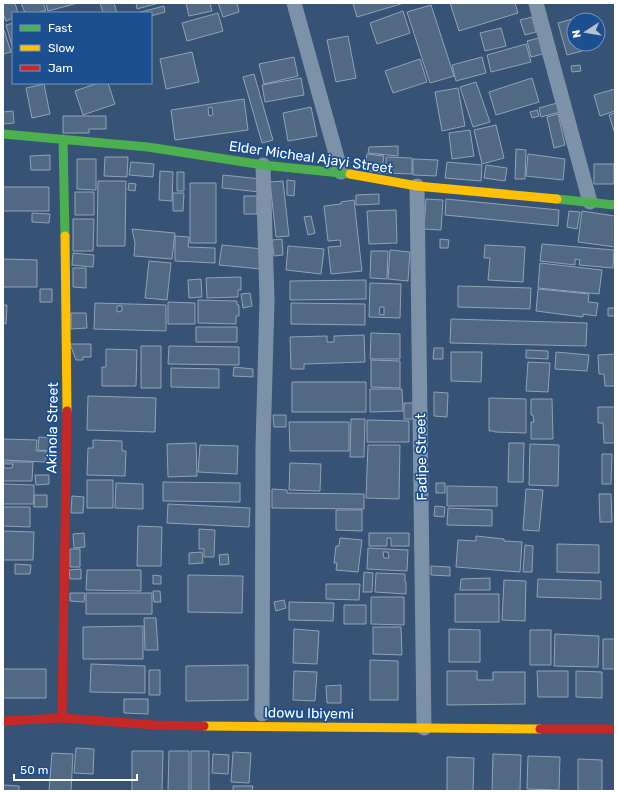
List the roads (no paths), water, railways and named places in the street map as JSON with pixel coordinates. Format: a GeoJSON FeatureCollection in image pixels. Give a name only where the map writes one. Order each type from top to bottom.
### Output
{"type":"FeatureCollection","features":[{"type":"Feature","properties":{"kind":"street"},"geometry":{"type":"LineString","coordinates":[[294,3],[341,172]]}},
{"type":"Feature","properties":{"kind":"street"},"geometry":{"type":"LineString","coordinates":[[536,3],[590,202]]}},
{"type":"Feature","properties":{"kind":"street","name":"Elder Micheal Ajayi Street"},"geometry":{"type":"LineString","coordinates":[[3,134],[148,146],[263,165],[341,172],[417,186],[615,205]]}},
{"type":"Feature","properties":{"kind":"street","name":"Akinola Street"},"geometry":{"type":"LineString","coordinates":[[62,718],[67,384],[63,139]]}},
{"type":"Feature","properties":{"kind":"street"},"geometry":{"type":"LineString","coordinates":[[262,714],[262,447],[267,300],[263,165]]}},
{"type":"Feature","properties":{"kind":"street","name":"Fadipe Street"},"geometry":{"type":"LineString","coordinates":[[417,186],[424,728]]}},
{"type":"Feature","properties":{"kind":"street","name":"Idowu Ibiyemi"},"geometry":{"type":"LineString","coordinates":[[3,721],[62,718],[155,725],[615,729]]}}]}
